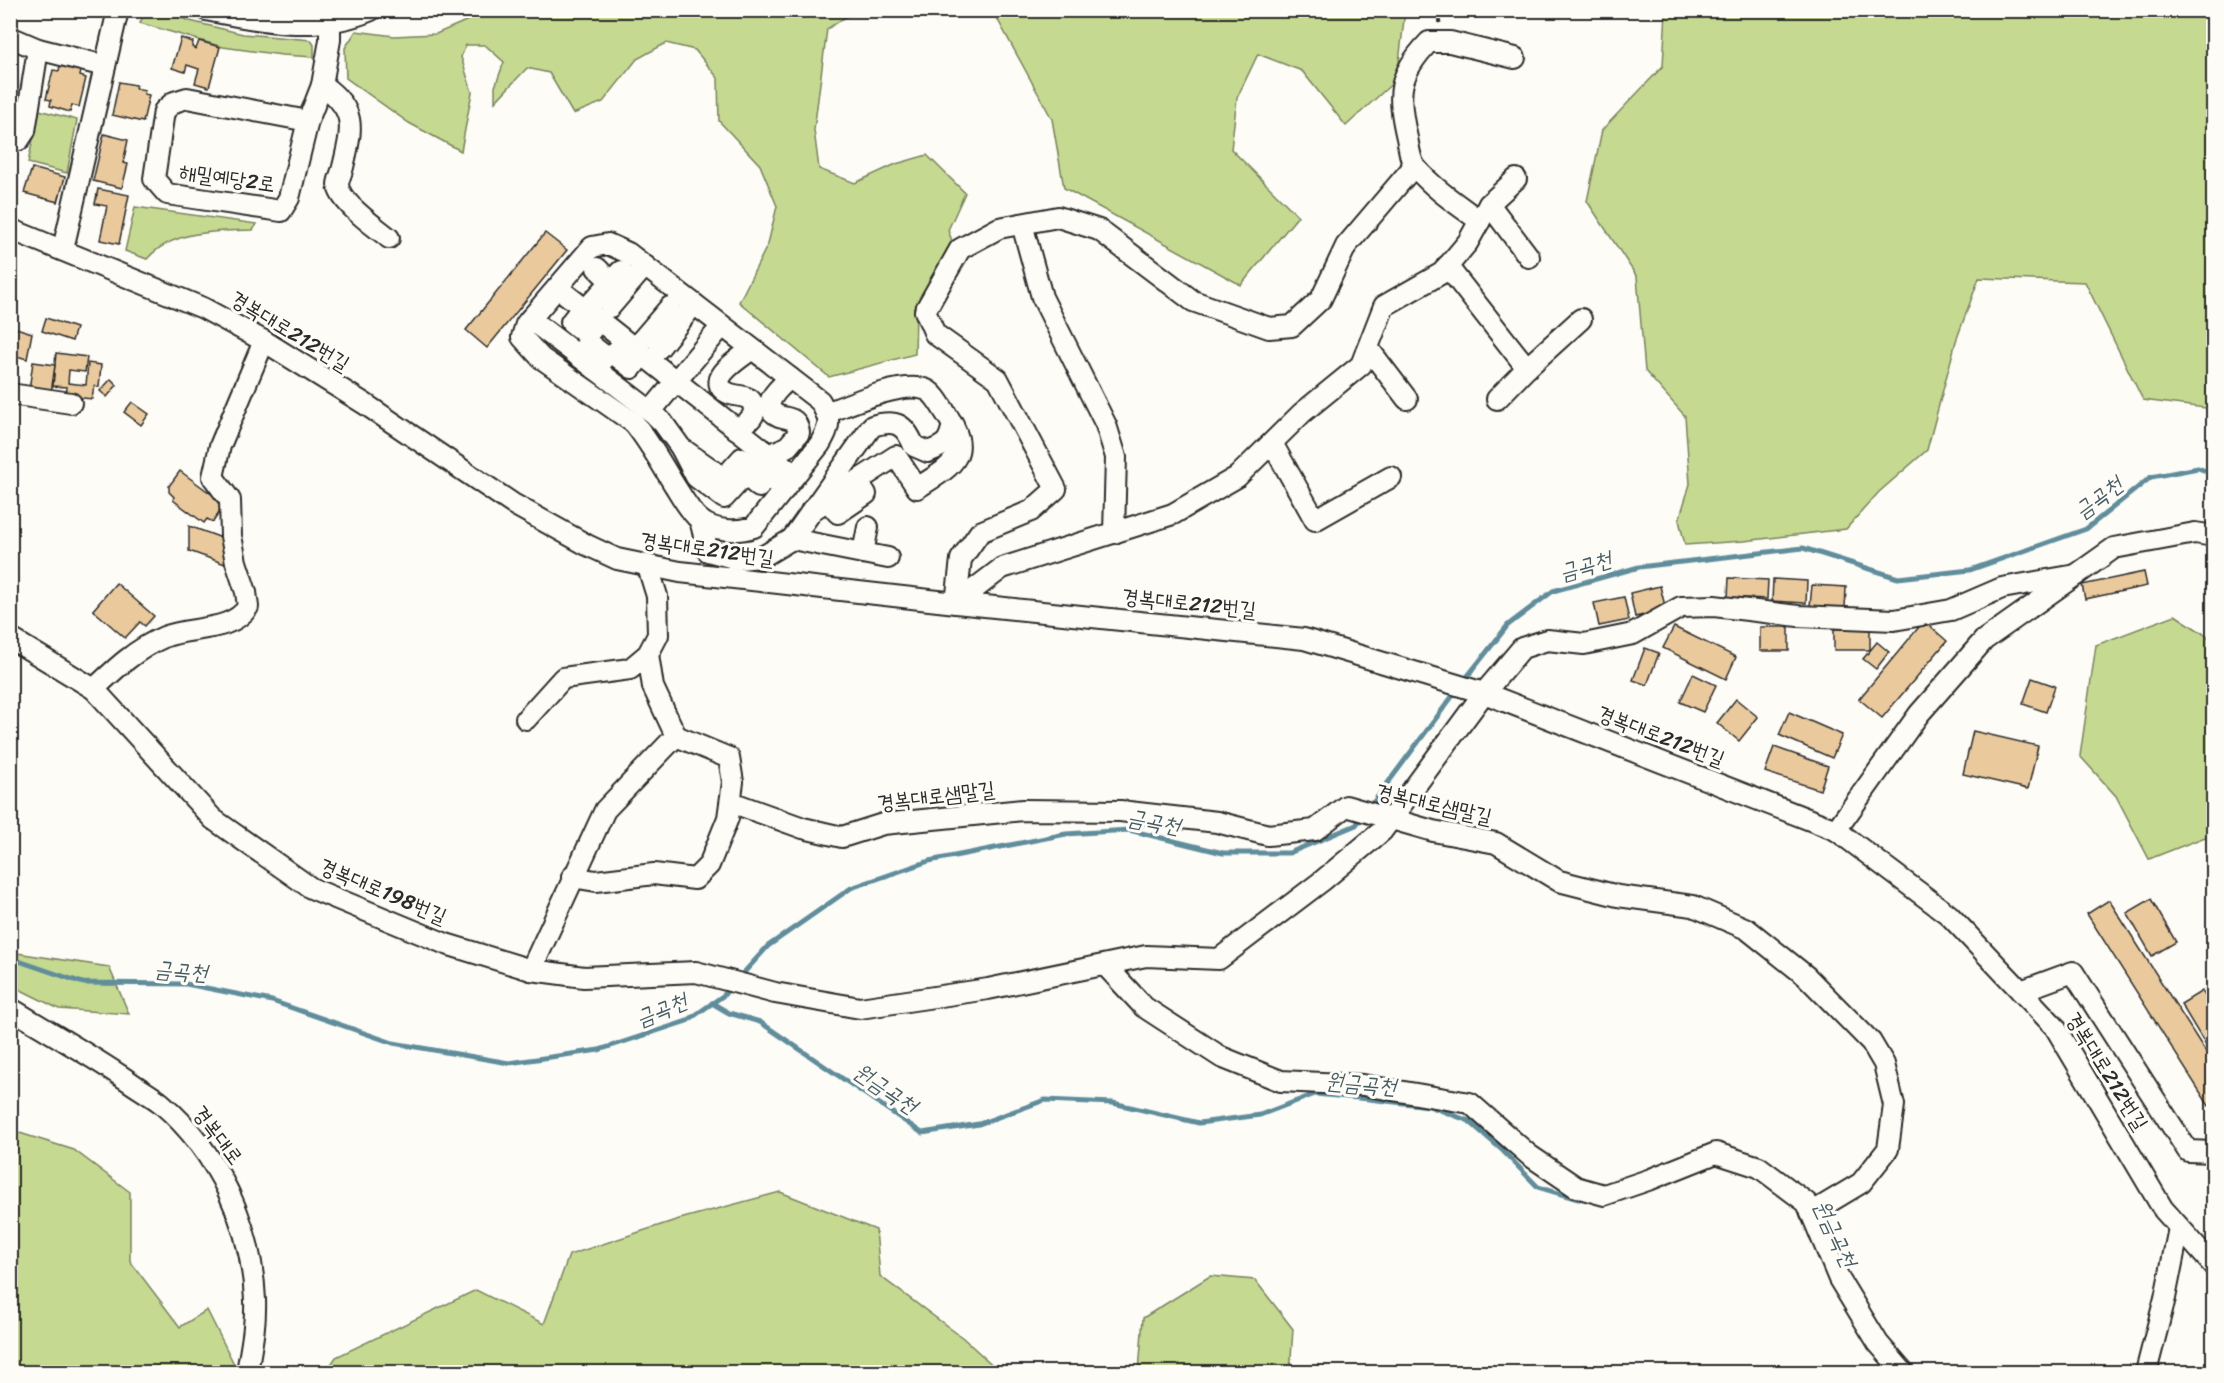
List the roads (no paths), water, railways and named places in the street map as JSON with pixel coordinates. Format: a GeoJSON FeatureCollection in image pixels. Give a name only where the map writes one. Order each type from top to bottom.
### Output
{"type":"FeatureCollection","features":[{"type":"Feature","properties":{"kind":"street"},"geometry":{"type":"LineString","coordinates":[[63,249],[118,10]]}},
{"type":"Feature","properties":{"kind":"street"},"geometry":{"type":"LineString","coordinates":[[206,10],[262,22],[330,22],[371,10]]}},
{"type":"Feature","properties":{"kind":"street","name":"해밀예당2로"},"geometry":{"type":"LineString","coordinates":[[308,121],[187,98],[174,102],[164,111],[154,180],[167,194],[281,211],[289,198],[308,121],[322,85],[330,40],[330,22]]}},
{"type":"Feature","properties":{"kind":"street"},"geometry":{"type":"LineString","coordinates":[[10,37],[38,49],[105,66]]}},
{"type":"Feature","properties":{"kind":"street"},"geometry":{"type":"LineString","coordinates":[[1515,58],[1450,42],[1429,42],[1415,56],[1403,77],[1400,109],[1414,166],[1436,188],[1485,213],[1529,257]]}},
{"type":"Feature","properties":{"kind":"street"},"geometry":{"type":"LineString","coordinates":[[10,142],[19,140],[25,131],[38,49]]}},
{"type":"Feature","properties":{"kind":"street"},"geometry":{"type":"LineString","coordinates":[[322,85],[342,102],[351,122],[338,185],[346,201],[389,238]]}},
{"type":"Feature","properties":{"kind":"street"},"geometry":{"type":"LineString","coordinates":[[956,603],[961,559],[980,532],[1031,512],[1056,489],[998,379],[935,334],[926,311],[960,249],[999,228],[1058,217],[1099,230],[1192,301],[1269,328],[1292,326],[1321,299],[1346,246],[1414,166]]}},
{"type":"Feature","properties":{"kind":"street"},"geometry":{"type":"LineString","coordinates":[[956,603],[1002,568],[1173,514],[1237,477],[1302,413],[1361,365],[1384,306],[1442,273],[1468,242],[1485,213],[1516,179]]}},
{"type":"Feature","properties":{"kind":"street"},"geometry":{"type":"LineString","coordinates":[[1022,224],[1042,297],[1106,425],[1116,457],[1113,533]]}},
{"type":"Feature","properties":{"kind":"street","name":"경복대로212번길"},"geometry":{"type":"LineString","coordinates":[[10,230],[63,249],[203,308],[264,341],[365,404],[513,504],[617,560],[648,567],[710,575],[1304,639],[1484,693],[1836,830],[1949,915],[2055,1027],[2163,1209],[2214,1266]]}},
{"type":"Feature","properties":{"kind":"street"},"geometry":{"type":"LineString","coordinates":[[609,244],[628,253],[645,266],[820,401],[829,418],[828,430],[820,444],[754,527],[738,531],[710,525],[700,520],[683,499],[634,423],[541,358],[522,337],[526,324],[592,247],[609,244]]}},
{"type":"Feature","properties":{"kind":"street"},"geometry":{"type":"LineString","coordinates":[[632,318],[645,266]]}},
{"type":"Feature","properties":{"kind":"street"},"geometry":{"type":"LineString","coordinates":[[1447,266],[1527,368]]}},
{"type":"Feature","properties":{"kind":"street"},"geometry":{"type":"LineString","coordinates":[[597,268],[676,382],[770,455],[785,488]]}},
{"type":"Feature","properties":{"kind":"street"},"geometry":{"type":"LineString","coordinates":[[558,288],[632,318],[694,304]]}},
{"type":"Feature","properties":{"kind":"street"},"geometry":{"type":"LineString","coordinates":[[530,320],[651,411],[681,448],[696,477],[724,498],[745,475],[785,488]]}},
{"type":"Feature","properties":{"kind":"street"},"geometry":{"type":"LineString","coordinates":[[1497,399],[1527,368],[1581,320]]}},
{"type":"Feature","properties":{"kind":"street"},"geometry":{"type":"LineString","coordinates":[[651,411],[723,326]]}},
{"type":"Feature","properties":{"kind":"street"},"geometry":{"type":"LineString","coordinates":[[94,689],[123,661],[164,637],[241,618],[248,607],[231,536],[230,500],[213,477],[220,446],[264,341]]}},
{"type":"Feature","properties":{"kind":"street"},"geometry":{"type":"LineString","coordinates":[[1368,348],[1407,399]]}},
{"type":"Feature","properties":{"kind":"street"},"geometry":{"type":"LineString","coordinates":[[736,429],[747,424],[752,417],[754,409],[752,402],[748,398],[726,392],[721,386],[720,377],[725,369],[752,349]]}},
{"type":"Feature","properties":{"kind":"street"},"geometry":{"type":"LineString","coordinates":[[770,455],[788,446],[799,433],[797,424],[791,419],[776,415],[770,404],[776,391],[790,378]]}},
{"type":"Feature","properties":{"kind":"street"},"geometry":{"type":"LineString","coordinates":[[819,506],[896,456],[917,488],[949,469],[959,453],[957,429],[939,402],[926,389],[911,388],[875,394],[826,413]]}},
{"type":"Feature","properties":{"kind":"street"},"geometry":{"type":"LineString","coordinates":[[10,394],[71,403]]}},
{"type":"Feature","properties":{"kind":"street"},"geometry":{"type":"LineString","coordinates":[[700,520],[708,551],[738,560],[762,557],[792,539],[819,506],[872,426],[883,423],[899,424],[908,431],[914,446],[928,452],[943,446],[950,438],[953,424]]}},
{"type":"Feature","properties":{"kind":"street"},"geometry":{"type":"LineString","coordinates":[[1272,443],[1315,520],[1391,477]]}},
{"type":"Feature","properties":{"kind":"street"},"geometry":{"type":"LineString","coordinates":[[863,553],[868,527]]}},
{"type":"Feature","properties":{"kind":"street"},"geometry":{"type":"LineString","coordinates":[[1836,830],[1919,714],[1984,640],[2114,548],[2195,533],[2214,536]]}},
{"type":"Feature","properties":{"kind":"street"},"geometry":{"type":"LineString","coordinates":[[792,539],[888,558]]}},
{"type":"Feature","properties":{"kind":"street"},"geometry":{"type":"LineString","coordinates":[[710,575],[718,553]]}},
{"type":"Feature","properties":{"kind":"street"},"geometry":{"type":"LineString","coordinates":[[526,719],[563,678],[630,669],[648,654],[658,635],[657,596],[648,567]]}},
{"type":"Feature","properties":{"kind":"street","name":"경복대로198번길"},"geometry":{"type":"LineString","coordinates":[[10,638],[94,689],[213,819],[311,888],[446,944],[531,970],[584,977],[696,972],[775,993],[860,1008],[988,989],[1146,956],[1219,959],[1322,881],[1382,831],[1386,819],[1522,648],[1547,640],[1584,644],[1633,634],[1682,607],[1714,606],[1798,616],[1894,620],[1951,610],[2002,588],[2076,575]]}},
{"type":"Feature","properties":{"kind":"street"},"geometry":{"type":"LineString","coordinates":[[572,878],[596,881],[654,874],[695,879],[709,865],[728,818],[733,782],[729,758],[676,736],[653,687],[648,654]]}},
{"type":"Feature","properties":{"kind":"street"},"geometry":{"type":"LineString","coordinates":[[531,970],[605,810],[676,736]]}},
{"type":"Feature","properties":{"kind":"street","name":"경복대로샘말길"},"geometry":{"type":"LineString","coordinates":[[731,802],[803,828],[842,837],[883,824],[1023,810],[1120,811],[1217,822],[1268,835],[1315,830],[1346,806],[1433,831],[1496,843],[1559,881],[1618,896],[1693,906],[1748,929],[1806,976],[1871,1042],[1884,1064],[1894,1105],[1888,1149],[1861,1183],[1811,1213]]}},
{"type":"Feature","properties":{"kind":"street"},"geometry":{"type":"LineString","coordinates":[[1104,965],[1144,1007],[1221,1057],[1281,1081],[1363,1085],[1470,1103],[1529,1155],[1576,1187],[1604,1196],[1716,1153],[1759,1167],[1807,1203],[1839,1279],[1878,1343],[1903,1372]]}},
{"type":"Feature","properties":{"kind":"street"},"geometry":{"type":"LineString","coordinates":[[2021,991],[2073,972],[2188,1151],[2214,1152]]}},
{"type":"Feature","properties":{"kind":"street","name":"경복대로"},"geometry":{"type":"LineString","coordinates":[[10,1008],[161,1103],[194,1136],[221,1176],[237,1208],[252,1271],[255,1301],[254,1336],[247,1372]]}},
{"type":"Feature","properties":{"kind":"street"},"geometry":{"type":"LineString","coordinates":[[2146,1372],[2165,1298],[2179,1228]]}},
{"type":"Feature","properties":{"kind":"waterway","name":"금곡천"},"geometry":{"type":"LineString","coordinates":[[1463,682],[1508,625],[1553,591],[1639,567],[1803,548],[1898,578],[1970,570],[2086,529],[2151,477],[2198,468],[2214,474]]}},
{"type":"Feature","properties":{"kind":"waterway","name":"금곡천"},"geometry":{"type":"LineString","coordinates":[[1370,807],[1457,690]]}},
{"type":"Feature","properties":{"kind":"waterway","name":"금곡천"},"geometry":{"type":"LineString","coordinates":[[738,979],[768,946],[851,888],[929,861],[1066,834],[1129,830],[1223,853],[1289,853],[1356,825],[1364,815]]}},
{"type":"Feature","properties":{"kind":"waterway","name":"금곡천"},"geometry":{"type":"LineString","coordinates":[[10,958],[83,983],[186,984],[272,1001],[393,1043],[509,1063],[599,1050],[687,1021],[724,995],[731,986]]}},
{"type":"Feature","properties":{"kind":"waterway","name":"원금곡천"},"geometry":{"type":"LineString","coordinates":[[712,1003],[729,1013],[760,1022],[922,1133],[979,1124],[1045,1100],[1113,1103],[1199,1123],[1260,1115],[1315,1094],[1369,1099],[1429,1106],[1469,1121],[1501,1149],[1538,1187],[1578,1199],[1589,1198]]}}]}
